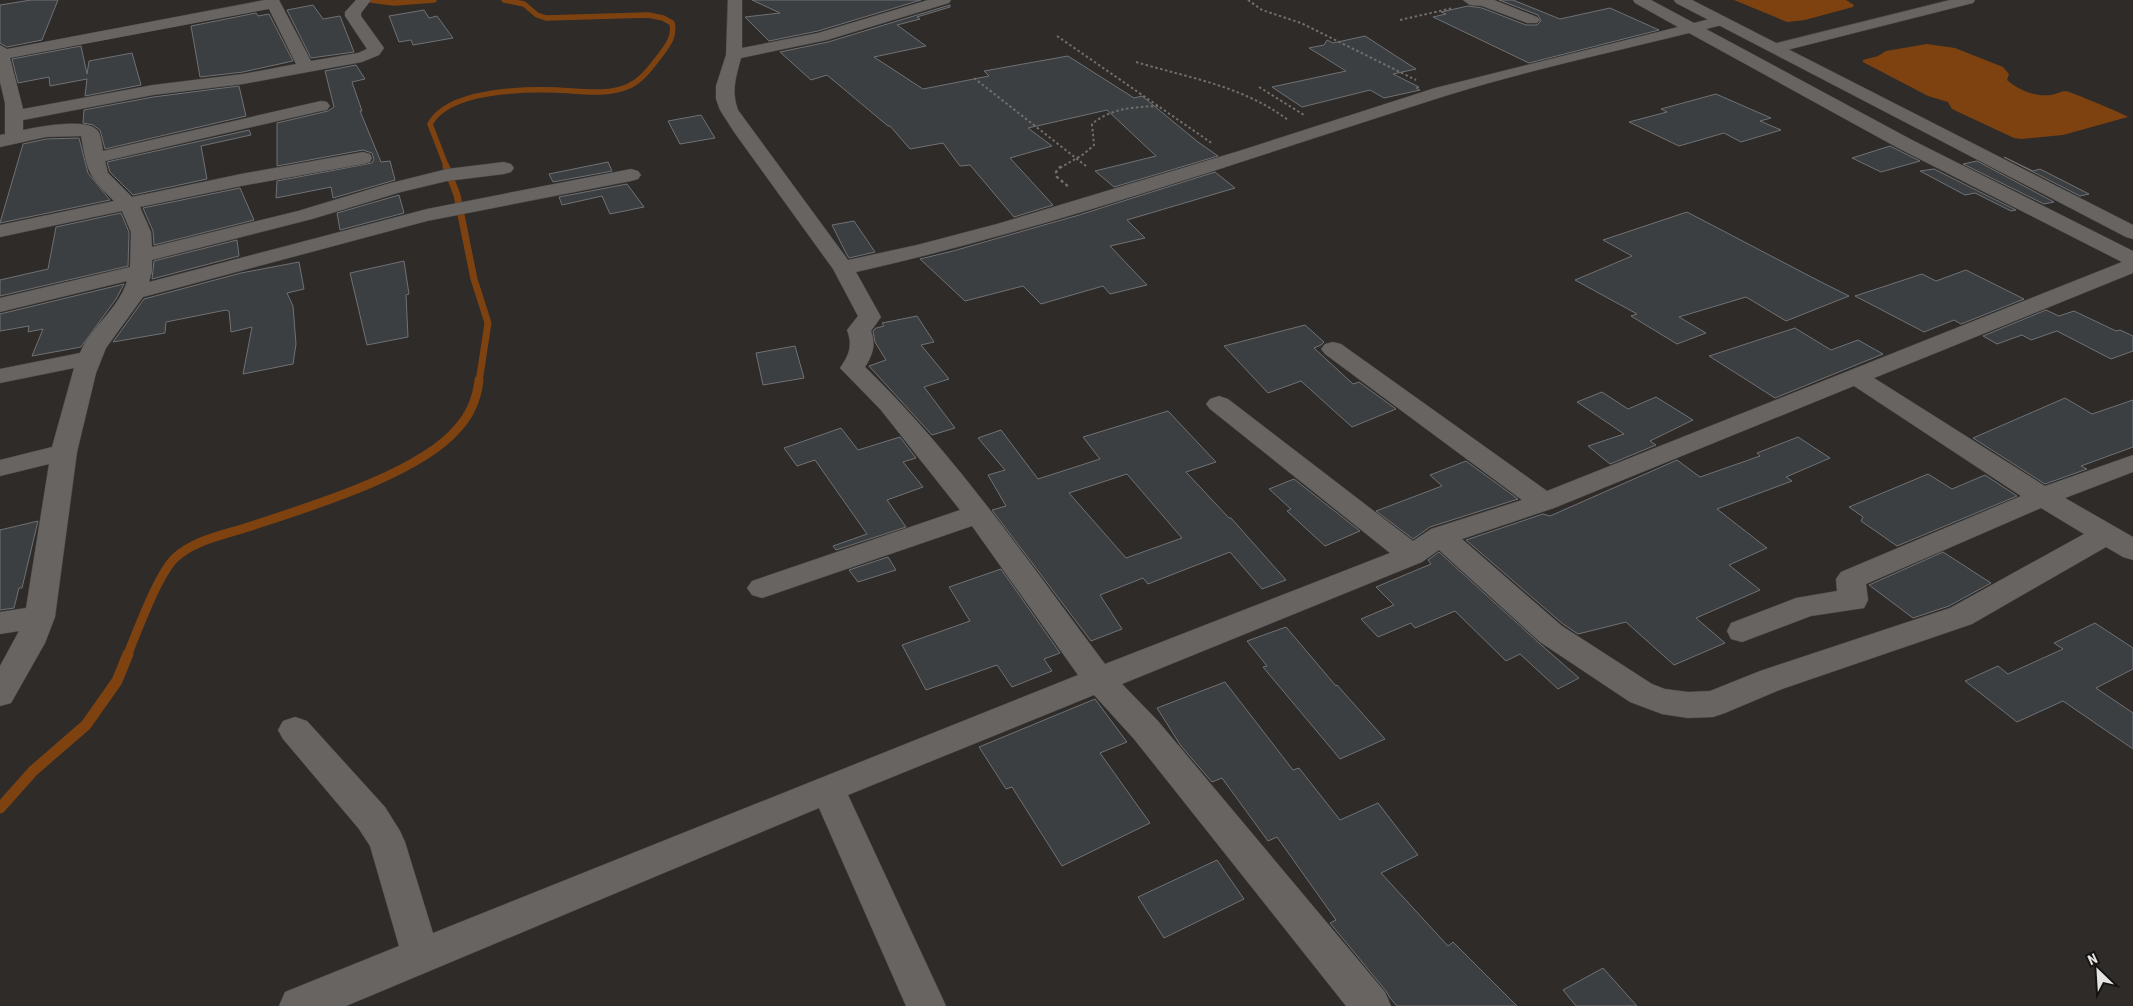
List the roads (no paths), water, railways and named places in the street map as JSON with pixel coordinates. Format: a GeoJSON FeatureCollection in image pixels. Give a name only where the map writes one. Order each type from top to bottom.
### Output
{"type":"FeatureCollection","features":[{"type":"Feature","properties":{"kind":"street"},"geometry":{"type":"LineString","coordinates":[[735,0],[734,55],[725,86],[725,99],[729,110],[843,268],[870,317],[859,330],[864,343],[859,358],[852,368],[889,404],[978,514],[1099,680],[1146,730],[1371,1006]]}},
{"type":"Feature","properties":{"kind":"street"},"geometry":{"type":"LineString","coordinates":[[734,55],[821,37],[944,0]]}},
{"type":"Feature","properties":{"kind":"street"},"geometry":{"type":"LineString","coordinates":[[1640,0],[1906,144],[2133,259]]}},
{"type":"Feature","properties":{"kind":"street"},"geometry":{"type":"LineString","coordinates":[[1681,0],[2133,233]]}},
{"type":"Feature","properties":{"kind":"street"},"geometry":{"type":"LineString","coordinates":[[1775,48],[1968,0]]}},
{"type":"Feature","properties":{"kind":"street"},"geometry":{"type":"LineString","coordinates":[[1472,1],[1483,1],[1532,20]]}},
{"type":"Feature","properties":{"kind":"street"},"geometry":{"type":"LineString","coordinates":[[0,694],[29,643],[40,617],[64,452],[89,358],[139,273],[141,232],[129,205],[100,176],[97,170],[90,133],[86,131],[62,131],[7,139],[10,108],[1,53],[273,2],[306,67]]}},
{"type":"Feature","properties":{"kind":"street"},"geometry":{"type":"LineString","coordinates":[[10,108],[229,82],[362,57],[375,50],[375,45],[354,18],[353,12],[360,5]]}},
{"type":"Feature","properties":{"kind":"street"},"geometry":{"type":"LineString","coordinates":[[843,268],[920,251],[1073,207],[1441,92],[1689,27],[1721,21]]}},
{"type":"Feature","properties":{"kind":"street"},"geometry":{"type":"LineString","coordinates":[[95,158],[321,106]]}},
{"type":"Feature","properties":{"kind":"street"},"geometry":{"type":"LineString","coordinates":[[0,231],[240,180],[363,158]]}},
{"type":"Feature","properties":{"kind":"street"},"geometry":{"type":"LineString","coordinates":[[0,305],[139,273],[355,198],[455,174],[504,168]]}},
{"type":"Feature","properties":{"kind":"street"},"geometry":{"type":"LineString","coordinates":[[139,273],[205,275],[303,247],[452,210],[631,175]]}},
{"type":"Feature","properties":{"kind":"street"},"geometry":{"type":"LineString","coordinates":[[299,1006],[828,789],[1412,555],[1441,536],[1544,502],[2133,265]]}},
{"type":"Feature","properties":{"kind":"street"},"geometry":{"type":"LineString","coordinates":[[1333,349],[1544,502]]}},
{"type":"Feature","properties":{"kind":"street"},"geometry":{"type":"LineString","coordinates":[[0,376],[89,358]]}},
{"type":"Feature","properties":{"kind":"street"},"geometry":{"type":"LineString","coordinates":[[1856,377],[2042,497],[2104,535],[2133,550]]}},
{"type":"Feature","properties":{"kind":"street"},"geometry":{"type":"LineString","coordinates":[[1218,404],[1412,555]]}},
{"type":"Feature","properties":{"kind":"street"},"geometry":{"type":"LineString","coordinates":[[0,468],[64,452]]}},
{"type":"Feature","properties":{"kind":"street"},"geometry":{"type":"LineString","coordinates":[[1742,631],[1807,606],[1853,600],[1852,579],[2042,497],[2133,462]]}},
{"type":"Feature","properties":{"kind":"street"},"geometry":{"type":"LineString","coordinates":[[762,588],[978,514]]}},
{"type":"Feature","properties":{"kind":"street"},"geometry":{"type":"LineString","coordinates":[[1441,536],[1551,634],[1641,693],[1662,701],[1688,705],[1713,704],[1770,680],[1961,616],[2104,535]]}},
{"type":"Feature","properties":{"kind":"street"},"geometry":{"type":"LineString","coordinates":[[0,623],[40,617]]}},
{"type":"Feature","properties":{"kind":"street"},"geometry":{"type":"LineString","coordinates":[[295,730],[372,818],[386,842],[421,955]]}},
{"type":"Feature","properties":{"kind":"street"},"geometry":{"type":"LineString","coordinates":[[828,789],[926,1006]]}},
{"type":"Feature","properties":{"kind":"waterway"},"geometry":{"type":"LineString","coordinates":[[371,0],[394,3],[434,0]]}},
{"type":"Feature","properties":{"kind":"waterway"},"geometry":{"type":"LineString","coordinates":[[447,168],[430,124],[439,113],[453,104],[469,98],[507,91],[557,90],[594,92],[621,89],[634,83],[646,73],[667,45],[673,28],[672,23],[663,18],[648,15],[546,18],[537,15],[524,4],[504,0]]}},
{"type":"Feature","properties":{"kind":"waterway"},"geometry":{"type":"LineString","coordinates":[[446,166],[457,195],[474,279],[488,323],[479,382]]}},
{"type":"Feature","properties":{"kind":"waterway"},"geometry":{"type":"LineString","coordinates":[[127,656],[148,604],[168,566],[175,558],[200,542],[361,488],[417,460],[440,445],[466,418],[477,393],[479,380]]}},
{"type":"Feature","properties":{"kind":"waterway"},"geometry":{"type":"LineString","coordinates":[[0,808],[33,771],[86,725],[117,681],[128,654]]}}]}
